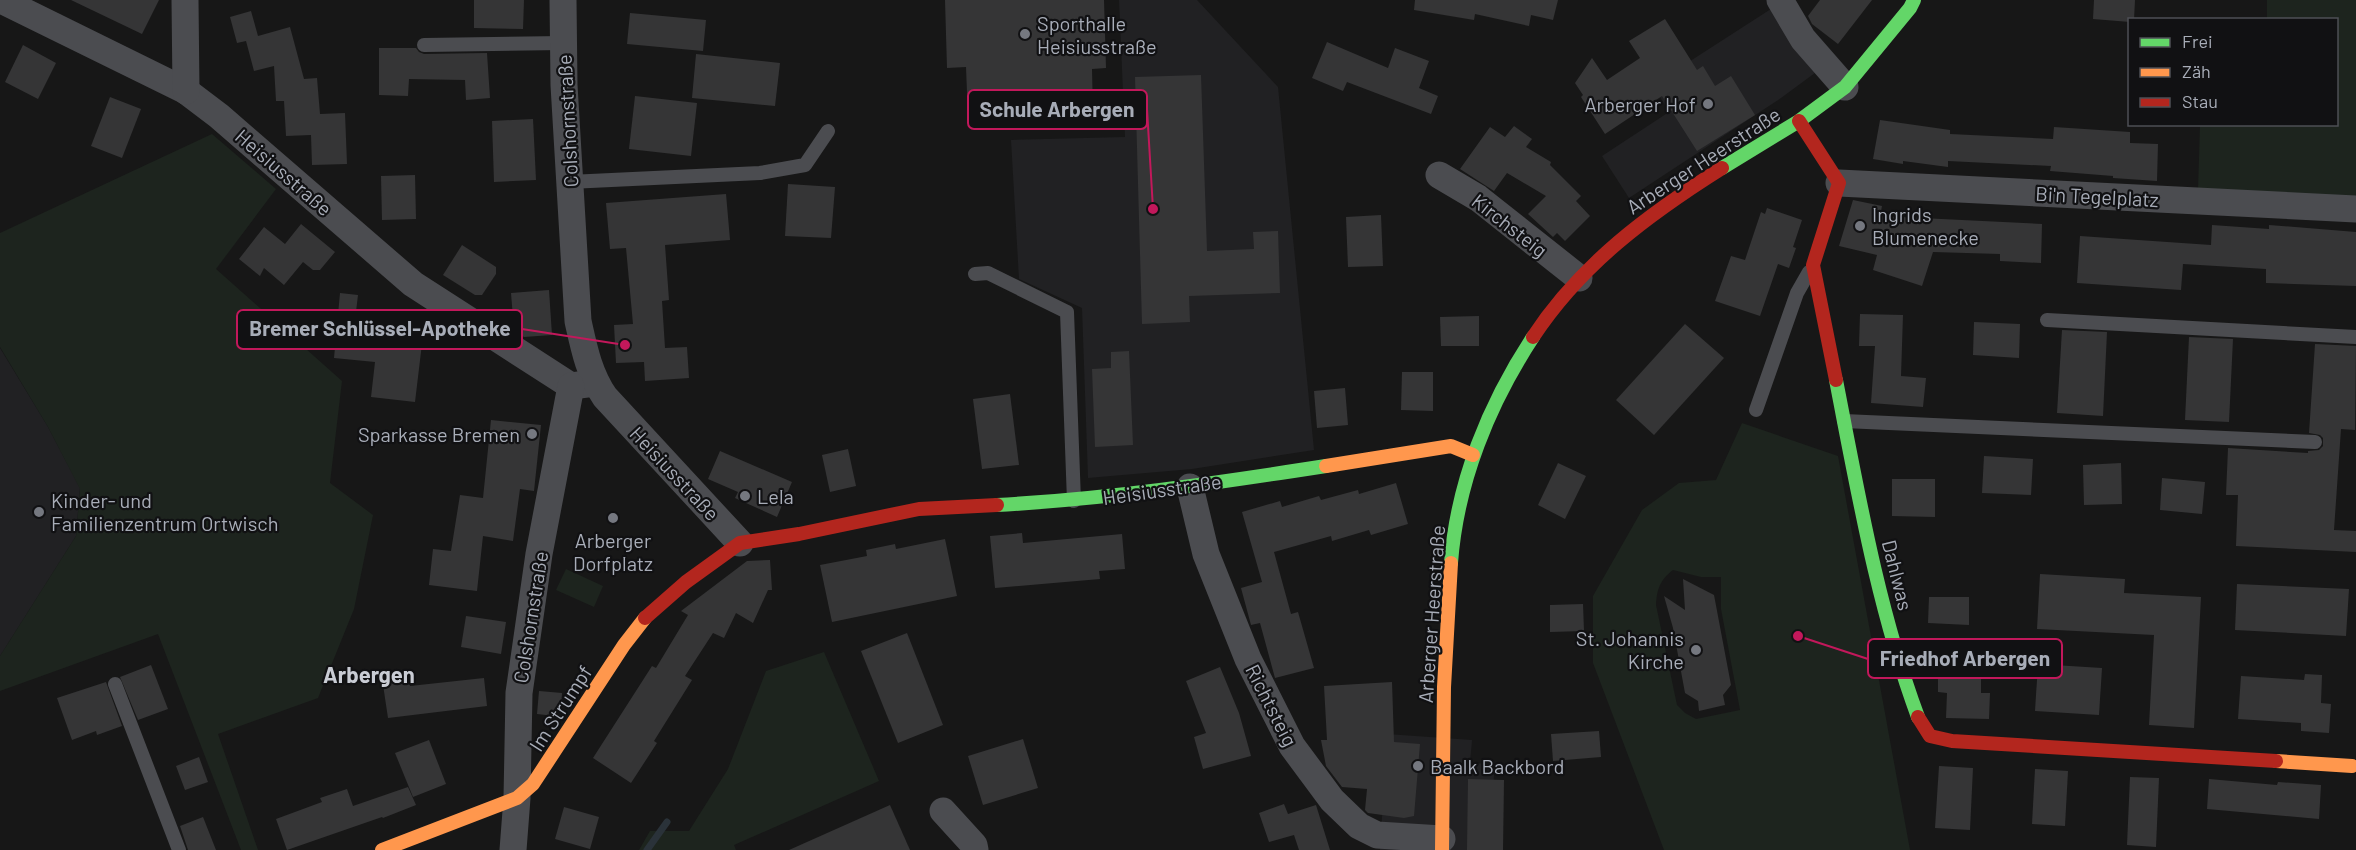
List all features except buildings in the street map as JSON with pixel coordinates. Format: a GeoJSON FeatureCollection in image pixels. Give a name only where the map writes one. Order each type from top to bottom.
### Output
{"type":"FeatureCollection","features":[{"type":"Feature","properties":{"kind":"street","name":"Heisiusstraße"},"geometry":{"type":"LineString","coordinates":[[1,0],[186,91],[219,116],[413,284],[583,385],[651,448],[740,543],[799,534],[919,509],[1074,501],[1190,487],[1451,446],[1473,455]]}},
{"type":"Feature","properties":{"kind":"street"},"geometry":{"type":"LineString","coordinates":[[186,0],[186,91]]}},
{"type":"Feature","properties":{"kind":"street","name":"Colshornstraße"},"geometry":{"type":"LineString","coordinates":[[513,850],[517,798],[519,693],[539,554],[583,385],[586,356],[578,321],[569,182],[563,0]]}},
{"type":"Feature","properties":{"kind":"street"},"geometry":{"type":"LineString","coordinates":[[1780,0],[1803,39],[1845,87]]}},
{"type":"Feature","properties":{"kind":"street","name":"Arberger Heerstraße"},"geometry":{"type":"LineString","coordinates":[[1442,844],[1444,687],[1451,559],[1458,512],[1473,455],[1488,418],[1517,361],[1546,317],[1579,278],[1624,235],[1674,198],[1799,121],[1845,87],[1910,8],[1914,0]]}},
{"type":"Feature","properties":{"kind":"street"},"geometry":{"type":"LineString","coordinates":[[1799,121],[1839,183]]}},
{"type":"Feature","properties":{"kind":"street","name":"Kirchsteig"},"geometry":{"type":"LineString","coordinates":[[1439,175],[1478,198],[1579,278]]}},
{"type":"Feature","properties":{"kind":"street","name":"Bi'n Tegelplatz"},"geometry":{"type":"LineString","coordinates":[[1839,183],[2356,209]]}},
{"type":"Feature","properties":{"kind":"street","name":"Dahlwas"},"geometry":{"type":"LineString","coordinates":[[1839,183],[1813,265],[1878,581],[1909,693],[1919,720],[1930,736],[1952,741],[2354,766]]}},
{"type":"Feature","properties":{"kind":"street","name":"Richtsteig"},"geometry":{"type":"LineString","coordinates":[[1190,487],[1206,554],[1248,659],[1292,746],[1332,800],[1359,826],[1377,835],[1442,844]]}},
{"type":"Feature","properties":{"kind":"street","name":"Im Strumpf"},"geometry":{"type":"LineString","coordinates":[[382,850],[517,798],[532,784],[624,645],[648,614],[686,582],[740,543]]}},
{"type":"Feature","properties":{"kind":"street"},"geometry":{"type":"LineString","coordinates":[[943,811],[974,845],[975,850]]}},
{"type":"Feature","properties":{"kind":"lane"},"geometry":{"type":"LineString","coordinates":[[424,45],[563,43]]}},
{"type":"Feature","properties":{"kind":"lane"},"geometry":{"type":"LineString","coordinates":[[569,182],[760,173],[805,165],[828,131]]}},
{"type":"Feature","properties":{"kind":"lane"},"geometry":{"type":"LineString","coordinates":[[1756,410],[1797,293],[1813,265]]}},
{"type":"Feature","properties":{"kind":"lane"},"geometry":{"type":"LineString","coordinates":[[975,274],[988,273],[1067,312],[1074,501]]}},
{"type":"Feature","properties":{"kind":"lane"},"geometry":{"type":"LineString","coordinates":[[2047,320],[2356,337]]}},
{"type":"Feature","properties":{"kind":"lane"},"geometry":{"type":"LineString","coordinates":[[1844,421],[2315,442]]}},
{"type":"Feature","properties":{"kind":"lane"},"geometry":{"type":"LineString","coordinates":[[115,684],[179,850]]}},
{"type":"Feature","properties":{"kind":"shaded area"},"geometry":{"type":"Polygon","coordinates":[[[1119,0],[1197,0],[1278,87],[1314,450],[1192,469],[1088,478],[1082,308],[1019,279],[1011,140],[1125,137],[1119,0]]]}},
{"type":"Feature","properties":{"kind":"shaded area"},"geometry":{"type":"Polygon","coordinates":[[[2267,0],[2356,0],[2356,200],[2198,190],[2200,126],[2338,126],[2338,18],[2267,18],[2267,0]]]}},
{"type":"Feature","properties":{"kind":"shaded area"},"geometry":{"type":"Polygon","coordinates":[[[1774,7],[1819,70],[1781,98],[1629,198],[1602,156],[1669,112],[1653,85],[1774,7]]]}},
{"type":"Feature","properties":{"kind":"shaded area"},"geometry":{"type":"Polygon","coordinates":[[[212,134],[276,189],[216,269],[342,381],[330,483],[373,515],[354,609],[318,698],[218,734],[258,850],[241,850],[158,634],[0,691],[0,656],[76,536],[80,489],[48,427],[0,347],[0,233],[212,134]]]}},
{"type":"Feature","properties":{"kind":"shaded area","name":"Kinder- und Familienzentrum Ortwisch"},"geometry":{"type":"Polygon","coordinates":[[[0,348],[48,427],[80,488],[76,536],[0,656],[0,348]]]}},
{"type":"Feature","properties":{"kind":"shaded area"},"geometry":{"type":"Polygon","coordinates":[[[1742,423],[1838,456],[1910,850],[1664,850],[1593,663],[1593,596],[1642,510],[1679,483],[1716,480],[1742,423]],[[1673,570],[1660,585],[1656,605],[1677,705],[1696,719],[1740,710],[1721,609],[1721,577],[1701,577],[1673,570]]]}},
{"type":"Feature","properties":{"kind":"shaded area"},"geometry":{"type":"Polygon","coordinates":[[[566,569],[603,586],[594,607],[556,590],[566,569]]]}},
{"type":"Feature","properties":{"kind":"shaded area"},"geometry":{"type":"Polygon","coordinates":[[[824,652],[879,781],[734,845],[736,850],[639,850],[650,831],[689,831],[728,769],[766,671],[824,652]]]}},
{"type":"Feature","properties":{"kind":"shaded area"},"geometry":{"type":"Polygon","coordinates":[[[1387,734],[1472,740],[1470,763],[1495,764],[1488,850],[1380,850],[1387,734]]]}},
{"type":"Feature","properties":{"kind":"waterway"},"geometry":{"type":"LineString","coordinates":[[647,850],[667,822]]}},
{"type":"Feature","properties":{"kind":"traffic: fast"},"geometry":{"type":"LineString","coordinates":[[1722,168],[1799,121],[1845,87],[1910,8],[1914,0]]}},
{"type":"Feature","properties":{"kind":"traffic: fast"},"geometry":{"type":"LineString","coordinates":[[1451,563],[1460,503],[1478,445],[1502,389],[1533,337]]}},
{"type":"Feature","properties":{"kind":"traffic: fast"},"geometry":{"type":"LineString","coordinates":[[1836,380],[1880,593],[1918,717]]}},
{"type":"Feature","properties":{"kind":"traffic: fast"},"geometry":{"type":"LineString","coordinates":[[997,505],[1121,495],[1326,466]]}},
{"type":"Feature","properties":{"kind":"traffic: slow"},"geometry":{"type":"LineString","coordinates":[[1326,466],[1451,446],[1473,455]]}},
{"type":"Feature","properties":{"kind":"traffic: slow"},"geometry":{"type":"LineString","coordinates":[[1442,850],[1444,687],[1451,563]]}},
{"type":"Feature","properties":{"kind":"traffic: slow"},"geometry":{"type":"LineString","coordinates":[[382,850],[517,798],[533,784],[624,645],[645,618]]}},
{"type":"Feature","properties":{"kind":"traffic: slow"},"geometry":{"type":"LineString","coordinates":[[2276,761],[2352,766]]}},
{"type":"Feature","properties":{"kind":"traffic: jam"},"geometry":{"type":"LineString","coordinates":[[1799,121],[1839,183],[1813,265],[1836,380]]}},
{"type":"Feature","properties":{"kind":"traffic: jam"},"geometry":{"type":"LineString","coordinates":[[1533,337],[1573,286],[1618,242],[1668,204],[1722,168]]}},
{"type":"Feature","properties":{"kind":"traffic: jam"},"geometry":{"type":"LineString","coordinates":[[645,618],[686,582],[740,543],[799,534],[919,509],[997,505]]}},
{"type":"Feature","properties":{"kind":"traffic: jam"},"geometry":{"type":"LineString","coordinates":[[1918,717],[1930,736],[1952,741],[2276,761]]}},
{"type":"Feature","properties":{"kind":"place","name":"Sporthalle Heisiusstraße"},"geometry":{"type":"Point","coordinates":[1025,34]}},
{"type":"Feature","properties":{"kind":"place","name":"Arberger Hof"},"geometry":{"type":"Point","coordinates":[1708,104]}},
{"type":"Feature","properties":{"kind":"place","name":"Schule Arbergen"},"geometry":{"type":"Point","coordinates":[1153,209]}},
{"type":"Feature","properties":{"kind":"place","name":"Ingrids Blumenecke"},"geometry":{"type":"Point","coordinates":[1860,226]}},
{"type":"Feature","properties":{"kind":"place","name":"Bremer Schlüssel-Apotheke"},"geometry":{"type":"Point","coordinates":[625,345]}},
{"type":"Feature","properties":{"kind":"place","name":"Sparkasse Bremen"},"geometry":{"type":"Point","coordinates":[532,434]}},
{"type":"Feature","properties":{"kind":"place","name":"Lela"},"geometry":{"type":"Point","coordinates":[745,496]}},
{"type":"Feature","properties":{"kind":"place","name":"Kinder- und Familienzentrum Ortwisch"},"geometry":{"type":"Point","coordinates":[39,512]}},
{"type":"Feature","properties":{"kind":"place","name":"Arberger Dorfplatz"},"geometry":{"type":"Point","coordinates":[613,518]}},
{"type":"Feature","properties":{"kind":"place","name":"Friedhof Arbergen"},"geometry":{"type":"Point","coordinates":[1798,636]}},
{"type":"Feature","properties":{"kind":"place","name":"St. Johannis Kirche"},"geometry":{"type":"Point","coordinates":[1696,650]}},
{"type":"Feature","properties":{"kind":"place","name":"Baalk Backbord"},"geometry":{"type":"Point","coordinates":[1418,766]}},
{"type":"Feature","properties":{"kind":"district","name":"Arbergen"},"geometry":{"type":"Point","coordinates":[369,674]}}]}
